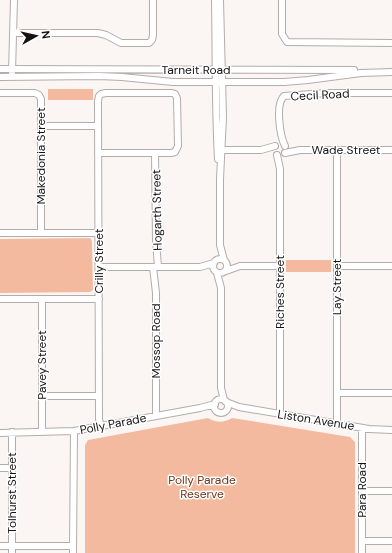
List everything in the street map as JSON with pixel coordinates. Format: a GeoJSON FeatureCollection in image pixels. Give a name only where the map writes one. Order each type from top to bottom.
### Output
{"type":"FeatureCollection","features":[{"type":"Feature","properties":{"kind":"street"},"geometry":{"type":"LineString","coordinates":[[2,77],[12,73],[13,69],[14,0]]}},
{"type":"Feature","properties":{"kind":"street"},"geometry":{"type":"LineString","coordinates":[[14,33],[98,33],[106,35],[121,43],[149,43],[152,40],[153,35],[153,0]]}},
{"type":"Feature","properties":{"kind":"street"},"geometry":{"type":"LineString","coordinates":[[216,0],[218,70],[220,82],[221,388],[220,401],[214,408],[216,412],[223,413],[227,410],[228,406],[220,401]]}},
{"type":"Feature","properties":{"kind":"street"},"geometry":{"type":"LineString","coordinates":[[218,70],[220,0]]}},
{"type":"Feature","properties":{"kind":"street"},"geometry":{"type":"LineString","coordinates":[[282,0],[282,34],[285,40],[290,43],[392,43]]}},
{"type":"Feature","properties":{"kind":"street","name":"Tarneit Road"},"geometry":{"type":"LineString","coordinates":[[0,69],[392,71]]}},
{"type":"Feature","properties":{"kind":"street"},"geometry":{"type":"LineString","coordinates":[[13,69],[15,73],[18,74],[75,76]]}},
{"type":"Feature","properties":{"kind":"street"},"geometry":{"type":"LineString","coordinates":[[2,77],[75,76],[122,77],[173,82],[293,82],[361,73],[392,71]]}},
{"type":"Feature","properties":{"kind":"street","name":"Makedonia Street"},"geometry":{"type":"LineString","coordinates":[[0,93],[35,93],[39,95],[41,101],[41,233]]}},
{"type":"Feature","properties":{"kind":"street","name":"Crilly Street"},"geometry":{"type":"LineString","coordinates":[[100,426],[98,98],[100,95],[106,93],[175,94],[177,98],[177,149],[172,153],[155,153]]}},
{"type":"Feature","properties":{"kind":"street","name":"Cecil Road"},"geometry":{"type":"LineString","coordinates":[[276,145],[280,131],[281,99],[286,96],[326,93],[392,93]]}},
{"type":"Feature","properties":{"kind":"street"},"geometry":{"type":"LineString","coordinates":[[41,126],[98,126]]}},
{"type":"Feature","properties":{"kind":"street","name":"Cecil Road"},"geometry":{"type":"LineString","coordinates":[[280,131],[285,146]]}},
{"type":"Feature","properties":{"kind":"street"},"geometry":{"type":"LineString","coordinates":[[220,150],[261,150],[281,156],[285,154],[286,150],[285,146],[281,144],[261,150]]}},
{"type":"Feature","properties":{"kind":"street"},"geometry":{"type":"LineString","coordinates":[[276,145],[274,149],[276,154]]}},
{"type":"Feature","properties":{"kind":"street","name":"Wade Street"},"geometry":{"type":"LineString","coordinates":[[285,146],[300,150],[392,150]]}},
{"type":"Feature","properties":{"kind":"street","name":"Wade Street"},"geometry":{"type":"LineString","coordinates":[[285,154],[300,150]]}},
{"type":"Feature","properties":{"kind":"street","name":"Lay Street"},"geometry":{"type":"LineString","coordinates":[[337,150],[337,423]]}},
{"type":"Feature","properties":{"kind":"street"},"geometry":{"type":"LineString","coordinates":[[98,153],[155,153]]}},
{"type":"Feature","properties":{"kind":"street","name":"Hogarth Street"},"geometry":{"type":"LineString","coordinates":[[155,153],[156,267]]}},
{"type":"Feature","properties":{"kind":"street","name":"Riches Street"},"geometry":{"type":"LineString","coordinates":[[276,154],[280,169],[280,414]]}},
{"type":"Feature","properties":{"kind":"street","name":"Riches Street"},"geometry":{"type":"LineString","coordinates":[[280,169],[285,154]]}},
{"type":"Feature","properties":{"kind":"street"},"geometry":{"type":"LineString","coordinates":[[0,233],[98,233]]}},
{"type":"Feature","properties":{"kind":"street"},"geometry":{"type":"LineString","coordinates":[[99,267],[280,266]]}},
{"type":"Feature","properties":{"kind":"street"},"geometry":{"type":"LineString","coordinates":[[337,266],[392,266]]}},
{"type":"Feature","properties":{"kind":"street","name":"Mossop Road"},"geometry":{"type":"LineString","coordinates":[[156,267],[156,416]]}},
{"type":"Feature","properties":{"kind":"street"},"geometry":{"type":"LineString","coordinates":[[0,299],[99,299]]}},
{"type":"Feature","properties":{"kind":"street","name":"Pavey Street"},"geometry":{"type":"LineString","coordinates":[[42,299],[42,432]]}},
{"type":"Feature","properties":{"kind":"street"},"geometry":{"type":"LineString","coordinates":[[337,393],[392,393]]}},
{"type":"Feature","properties":{"kind":"street"},"geometry":{"type":"LineString","coordinates":[[42,396],[99,396]]}},
{"type":"Feature","properties":{"kind":"street","name":"Liston Avenue"},"geometry":{"type":"LineString","coordinates":[[220,401],[239,407],[362,428],[392,430]]}},
{"type":"Feature","properties":{"kind":"street","name":"Polly Parade"},"geometry":{"type":"LineString","coordinates":[[73,553],[74,431],[200,408],[220,401]]}},
{"type":"Feature","properties":{"kind":"street","name":"Liston Avenue"},"geometry":{"type":"LineString","coordinates":[[227,410],[239,407]]}},
{"type":"Feature","properties":{"kind":"street","name":"Polly Parade"},"geometry":{"type":"LineString","coordinates":[[200,408],[216,412]]}},
{"type":"Feature","properties":{"kind":"street","name":"Para Road"},"geometry":{"type":"LineString","coordinates":[[362,428],[362,553]]}},
{"type":"Feature","properties":{"kind":"street"},"geometry":{"type":"LineString","coordinates":[[0,433],[74,431]]}},
{"type":"Feature","properties":{"kind":"street","name":"Tolhurst Street"},"geometry":{"type":"LineString","coordinates":[[12,432],[12,550]]}},
{"type":"Feature","properties":{"kind":"street"},"geometry":{"type":"LineString","coordinates":[[0,468],[12,468]]}},
{"type":"Feature","properties":{"kind":"street"},"geometry":{"type":"LineString","coordinates":[[362,491],[392,491]]}},
{"type":"Feature","properties":{"kind":"street"},"geometry":{"type":"LineString","coordinates":[[362,541],[392,541]]}},
{"type":"Feature","properties":{"kind":"street"},"geometry":{"type":"LineString","coordinates":[[0,546],[12,550],[74,546]]}},
{"type":"Feature","properties":{"kind":"green space"},"geometry":{"type":"Polygon","coordinates":[[[48,89],[93,89],[93,100],[48,100],[48,89]]]}},
{"type":"Feature","properties":{"kind":"green space"},"geometry":{"type":"Polygon","coordinates":[[[90,238],[92,241],[93,290],[90,292],[0,293],[0,239],[90,238]]]}},
{"type":"Feature","properties":{"kind":"green space"},"geometry":{"type":"Polygon","coordinates":[[[286,260],[331,260],[331,272],[286,272],[286,260]]]}},
{"type":"Feature","properties":{"kind":"green space","name":"Polly Parade Reserve"},"geometry":{"type":"Polygon","coordinates":[[[208,418],[220,422],[232,418],[350,437],[355,442],[355,553],[85,553],[85,445],[88,440],[208,418]]]}}]}
